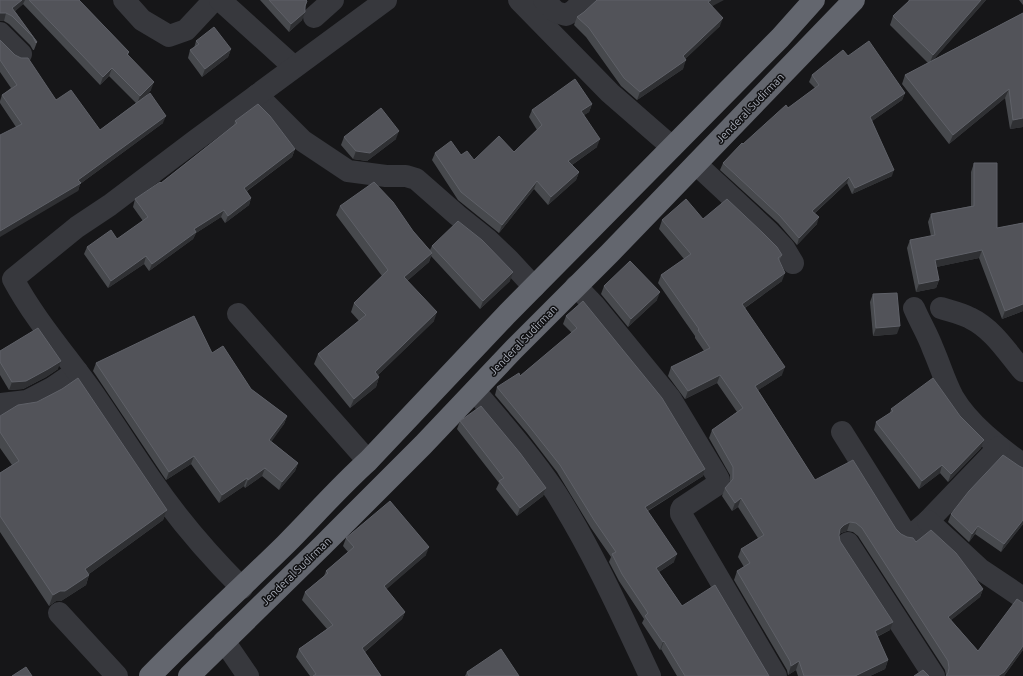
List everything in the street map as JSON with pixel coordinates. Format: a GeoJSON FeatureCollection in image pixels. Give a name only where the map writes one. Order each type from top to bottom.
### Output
{"type":"FeatureCollection","features":[{"type":"Feature","properties":{"kind":"highway"},"geometry":{"type":"LineString","coordinates":[[150,676],[180,645],[242,588],[348,479],[368,461],[507,314],[780,38],[814,0]]}},
{"type":"Feature","properties":{"kind":"highway","name":"Jenderal Sudirman"},"geometry":{"type":"LineString","coordinates":[[189,676],[324,545],[854,0]]}},
{"type":"Feature","properties":{"kind":"street"},"geometry":{"type":"LineString","coordinates":[[124,0],[142,20],[169,36],[186,30],[214,0]]}},
{"type":"Feature","properties":{"kind":"street"},"geometry":{"type":"LineString","coordinates":[[220,0],[294,67]]}},
{"type":"Feature","properties":{"kind":"street"},"geometry":{"type":"LineString","coordinates":[[314,17],[333,0]]}},
{"type":"Feature","properties":{"kind":"street"},"geometry":{"type":"LineString","coordinates":[[242,588],[220,566],[177,515],[152,482],[105,410],[26,301],[6,276],[110,205],[173,156],[257,96],[386,0]]}},
{"type":"Feature","properties":{"kind":"street"},"geometry":{"type":"LineString","coordinates":[[519,0],[610,93],[672,147]]}},
{"type":"Feature","properties":{"kind":"street"},"geometry":{"type":"LineString","coordinates":[[544,0],[556,12],[566,14],[573,11],[585,0]]}},
{"type":"Feature","properties":{"kind":"street"},"geometry":{"type":"LineString","coordinates":[[0,33],[21,54]]}},
{"type":"Feature","properties":{"kind":"street"},"geometry":{"type":"LineString","coordinates":[[257,96],[303,141],[348,171],[406,176],[416,179],[509,260],[534,287]]}},
{"type":"Feature","properties":{"kind":"street"},"geometry":{"type":"LineString","coordinates":[[696,164],[769,232],[784,248],[793,263]]}},
{"type":"Feature","properties":{"kind":"street"},"geometry":{"type":"LineString","coordinates":[[576,286],[594,305],[670,398],[718,476],[718,484],[682,508],[682,514],[776,676]]}},
{"type":"Feature","properties":{"kind":"street"},"geometry":{"type":"LineString","coordinates":[[914,308],[933,349],[941,372],[954,398],[965,414],[998,447],[1023,464]]}},
{"type":"Feature","properties":{"kind":"street"},"geometry":{"type":"LineString","coordinates":[[941,308],[969,317],[982,325],[994,336],[1023,371]]}},
{"type":"Feature","properties":{"kind":"street"},"geometry":{"type":"LineString","coordinates":[[238,314],[368,461]]}},
{"type":"Feature","properties":{"kind":"street"},"geometry":{"type":"LineString","coordinates":[[0,404],[27,401],[52,388],[77,371]]}},
{"type":"Feature","properties":{"kind":"street"},"geometry":{"type":"LineString","coordinates":[[475,391],[518,441],[555,492],[588,547],[628,626],[650,676]]}},
{"type":"Feature","properties":{"kind":"street"},"geometry":{"type":"LineString","coordinates":[[842,432],[904,530],[910,534],[914,533],[928,521],[998,447]]}},
{"type":"Feature","properties":{"kind":"street"},"geometry":{"type":"LineString","coordinates":[[928,521],[980,569],[1023,598]]}},
{"type":"Feature","properties":{"kind":"street"},"geometry":{"type":"LineString","coordinates":[[848,543],[934,676]]}},
{"type":"Feature","properties":{"kind":"street"},"geometry":{"type":"LineString","coordinates":[[60,614],[117,676]]}},
{"type":"Feature","properties":{"kind":"street"},"geometry":{"type":"LineString","coordinates":[[224,641],[248,676]]}},
{"type":"Feature","properties":{"kind":"building"},"geometry":{"type":"Polygon","coordinates":[[[0,0],[22,0],[12,8],[37,42],[36,43],[33,37],[12,16],[6,13],[0,13],[0,0]]]}},
{"type":"Feature","properties":{"kind":"building"},"geometry":{"type":"Polygon","coordinates":[[[29,0],[79,0],[129,52],[127,54],[154,82],[140,96],[112,68],[103,77],[29,0]]]}},
{"type":"Feature","properties":{"kind":"building"},"geometry":{"type":"Polygon","coordinates":[[[269,0],[307,1],[305,12],[291,24],[269,0]]]}},
{"type":"Feature","properties":{"kind":"building"},"geometry":{"type":"Polygon","coordinates":[[[597,0],[711,0],[708,2],[723,18],[683,56],[686,60],[640,92],[624,78],[589,28],[577,17],[597,0]]]}},
{"type":"Feature","properties":{"kind":"building"},"geometry":{"type":"Polygon","coordinates":[[[910,0],[981,0],[933,55],[893,16],[910,0]]]}},
{"type":"Feature","properties":{"kind":"building"},"geometry":{"type":"Polygon","coordinates":[[[1023,13],[1023,118],[1013,120],[1009,89],[953,135],[905,75],[1023,13]]]}},
{"type":"Feature","properties":{"kind":"building"},"geometry":{"type":"Polygon","coordinates":[[[214,27],[231,49],[205,69],[190,50],[199,44],[196,41],[214,27]]]}},
{"type":"Feature","properties":{"kind":"building"},"geometry":{"type":"Polygon","coordinates":[[[0,40],[15,55],[21,58],[28,58],[56,100],[71,90],[100,130],[150,93],[166,116],[78,180],[81,183],[0,231],[0,135],[22,124],[2,95],[17,85],[0,60],[0,40]]]}},
{"type":"Feature","properties":{"kind":"building"},"geometry":{"type":"Polygon","coordinates":[[[869,41],[905,93],[870,117],[894,170],[855,188],[849,177],[812,211],[819,217],[799,238],[780,216],[723,163],[742,143],[743,144],[786,105],[788,108],[819,85],[812,75],[843,50],[848,56],[869,41]]]}},
{"type":"Feature","properties":{"kind":"building"},"geometry":{"type":"Polygon","coordinates":[[[575,79],[592,104],[581,111],[600,139],[568,161],[579,172],[551,197],[537,181],[502,225],[461,192],[435,153],[451,141],[461,155],[467,151],[474,160],[499,136],[514,152],[542,125],[532,110],[575,79]]]}},
{"type":"Feature","properties":{"kind":"building"},"geometry":{"type":"Polygon","coordinates":[[[258,104],[270,116],[295,149],[244,188],[251,198],[228,216],[224,210],[194,229],[196,232],[152,264],[146,256],[111,281],[87,247],[111,230],[117,239],[148,217],[135,199],[160,182],[161,183],[237,123],[235,121],[258,104]]]}},
{"type":"Feature","properties":{"kind":"building"},"geometry":{"type":"Polygon","coordinates":[[[381,108],[399,131],[370,153],[356,151],[344,137],[381,108]]]}},
{"type":"Feature","properties":{"kind":"building"},"geometry":{"type":"Polygon","coordinates":[[[974,163],[997,163],[997,228],[1023,223],[1023,304],[1005,311],[982,250],[935,260],[939,280],[919,284],[910,240],[935,235],[931,214],[974,206],[974,163]]]}},
{"type":"Feature","properties":{"kind":"building"},"geometry":{"type":"Polygon","coordinates":[[[374,182],[393,202],[413,231],[432,253],[404,277],[437,312],[375,372],[379,377],[354,399],[318,354],[366,315],[354,303],[388,270],[340,206],[374,182]]]}},
{"type":"Feature","properties":{"kind":"building"},"geometry":{"type":"Polygon","coordinates":[[[686,199],[703,219],[727,199],[777,247],[782,255],[778,258],[785,273],[742,304],[785,367],[755,386],[815,480],[853,460],[896,529],[901,534],[913,538],[916,542],[931,530],[956,553],[983,589],[948,617],[978,651],[1017,599],[1023,603],[1023,646],[1004,672],[998,676],[946,676],[949,668],[948,661],[862,528],[856,523],[850,522],[840,529],[840,541],[893,622],[875,631],[888,660],[855,676],[804,676],[799,661],[791,666],[790,661],[737,571],[750,563],[741,549],[764,535],[741,498],[735,503],[725,488],[733,479],[733,467],[712,430],[743,408],[720,375],[688,391],[671,367],[710,348],[698,330],[699,329],[661,275],[691,254],[662,220],[686,199]]]}},
{"type":"Feature","properties":{"kind":"building"},"geometry":{"type":"Polygon","coordinates":[[[458,221],[482,240],[513,272],[483,301],[432,246],[458,221]]]}},
{"type":"Feature","properties":{"kind":"building"},"geometry":{"type":"Polygon","coordinates":[[[630,261],[660,292],[631,319],[604,286],[630,261]]]}},
{"type":"Feature","properties":{"kind":"building"},"geometry":{"type":"Polygon","coordinates":[[[897,293],[900,326],[876,328],[873,294],[897,293]]]}},
{"type":"Feature","properties":{"kind":"building"},"geometry":{"type":"Polygon","coordinates":[[[583,301],[662,398],[705,469],[645,507],[677,554],[656,568],[682,606],[715,585],[769,676],[685,676],[664,641],[663,642],[645,616],[648,613],[622,574],[612,554],[616,552],[560,465],[497,387],[519,373],[520,376],[577,328],[566,316],[583,301]]]}},
{"type":"Feature","properties":{"kind":"building"},"geometry":{"type":"Polygon","coordinates":[[[194,316],[212,353],[223,346],[251,389],[287,416],[269,440],[298,463],[282,482],[265,468],[222,495],[194,456],[169,472],[96,363],[194,316]]]}},
{"type":"Feature","properties":{"kind":"building"},"geometry":{"type":"Polygon","coordinates":[[[38,328],[61,361],[26,381],[12,382],[0,362],[0,351],[38,328]]]}},
{"type":"Feature","properties":{"kind":"building"},"geometry":{"type":"Polygon","coordinates":[[[78,378],[167,510],[85,569],[89,575],[65,591],[60,591],[53,595],[0,516],[0,473],[19,461],[0,432],[0,416],[18,405],[37,402],[62,389],[78,378]]]}},
{"type":"Feature","properties":{"kind":"building"},"geometry":{"type":"Polygon","coordinates":[[[933,378],[960,416],[984,440],[951,474],[942,465],[922,481],[876,422],[893,411],[891,409],[933,378]]]}},
{"type":"Feature","properties":{"kind":"building"},"geometry":{"type":"Polygon","coordinates":[[[481,406],[520,453],[546,488],[520,508],[499,481],[504,478],[460,421],[481,406]]]}},
{"type":"Feature","properties":{"kind":"building"},"geometry":{"type":"Polygon","coordinates":[[[1003,455],[1023,468],[1023,520],[1004,544],[978,526],[972,534],[951,514],[969,491],[1003,455]]]}},
{"type":"Feature","properties":{"kind":"building"},"geometry":{"type":"Polygon","coordinates":[[[390,501],[429,547],[384,586],[405,612],[362,648],[381,676],[313,676],[316,674],[299,649],[333,625],[305,592],[328,573],[326,571],[354,547],[346,538],[390,501]]]}},
{"type":"Feature","properties":{"kind":"building"},"geometry":{"type":"Polygon","coordinates":[[[501,649],[519,676],[469,676],[467,672],[501,649]]]}},
{"type":"Feature","properties":{"kind":"building"},"geometry":{"type":"Polygon","coordinates":[[[26,667],[32,676],[12,676],[26,667]]]}},
{"type":"Feature","properties":{"kind":"building"},"geometry":{"type":"Polygon","coordinates":[[[923,670],[929,676],[914,676],[923,670]]]}}]}
